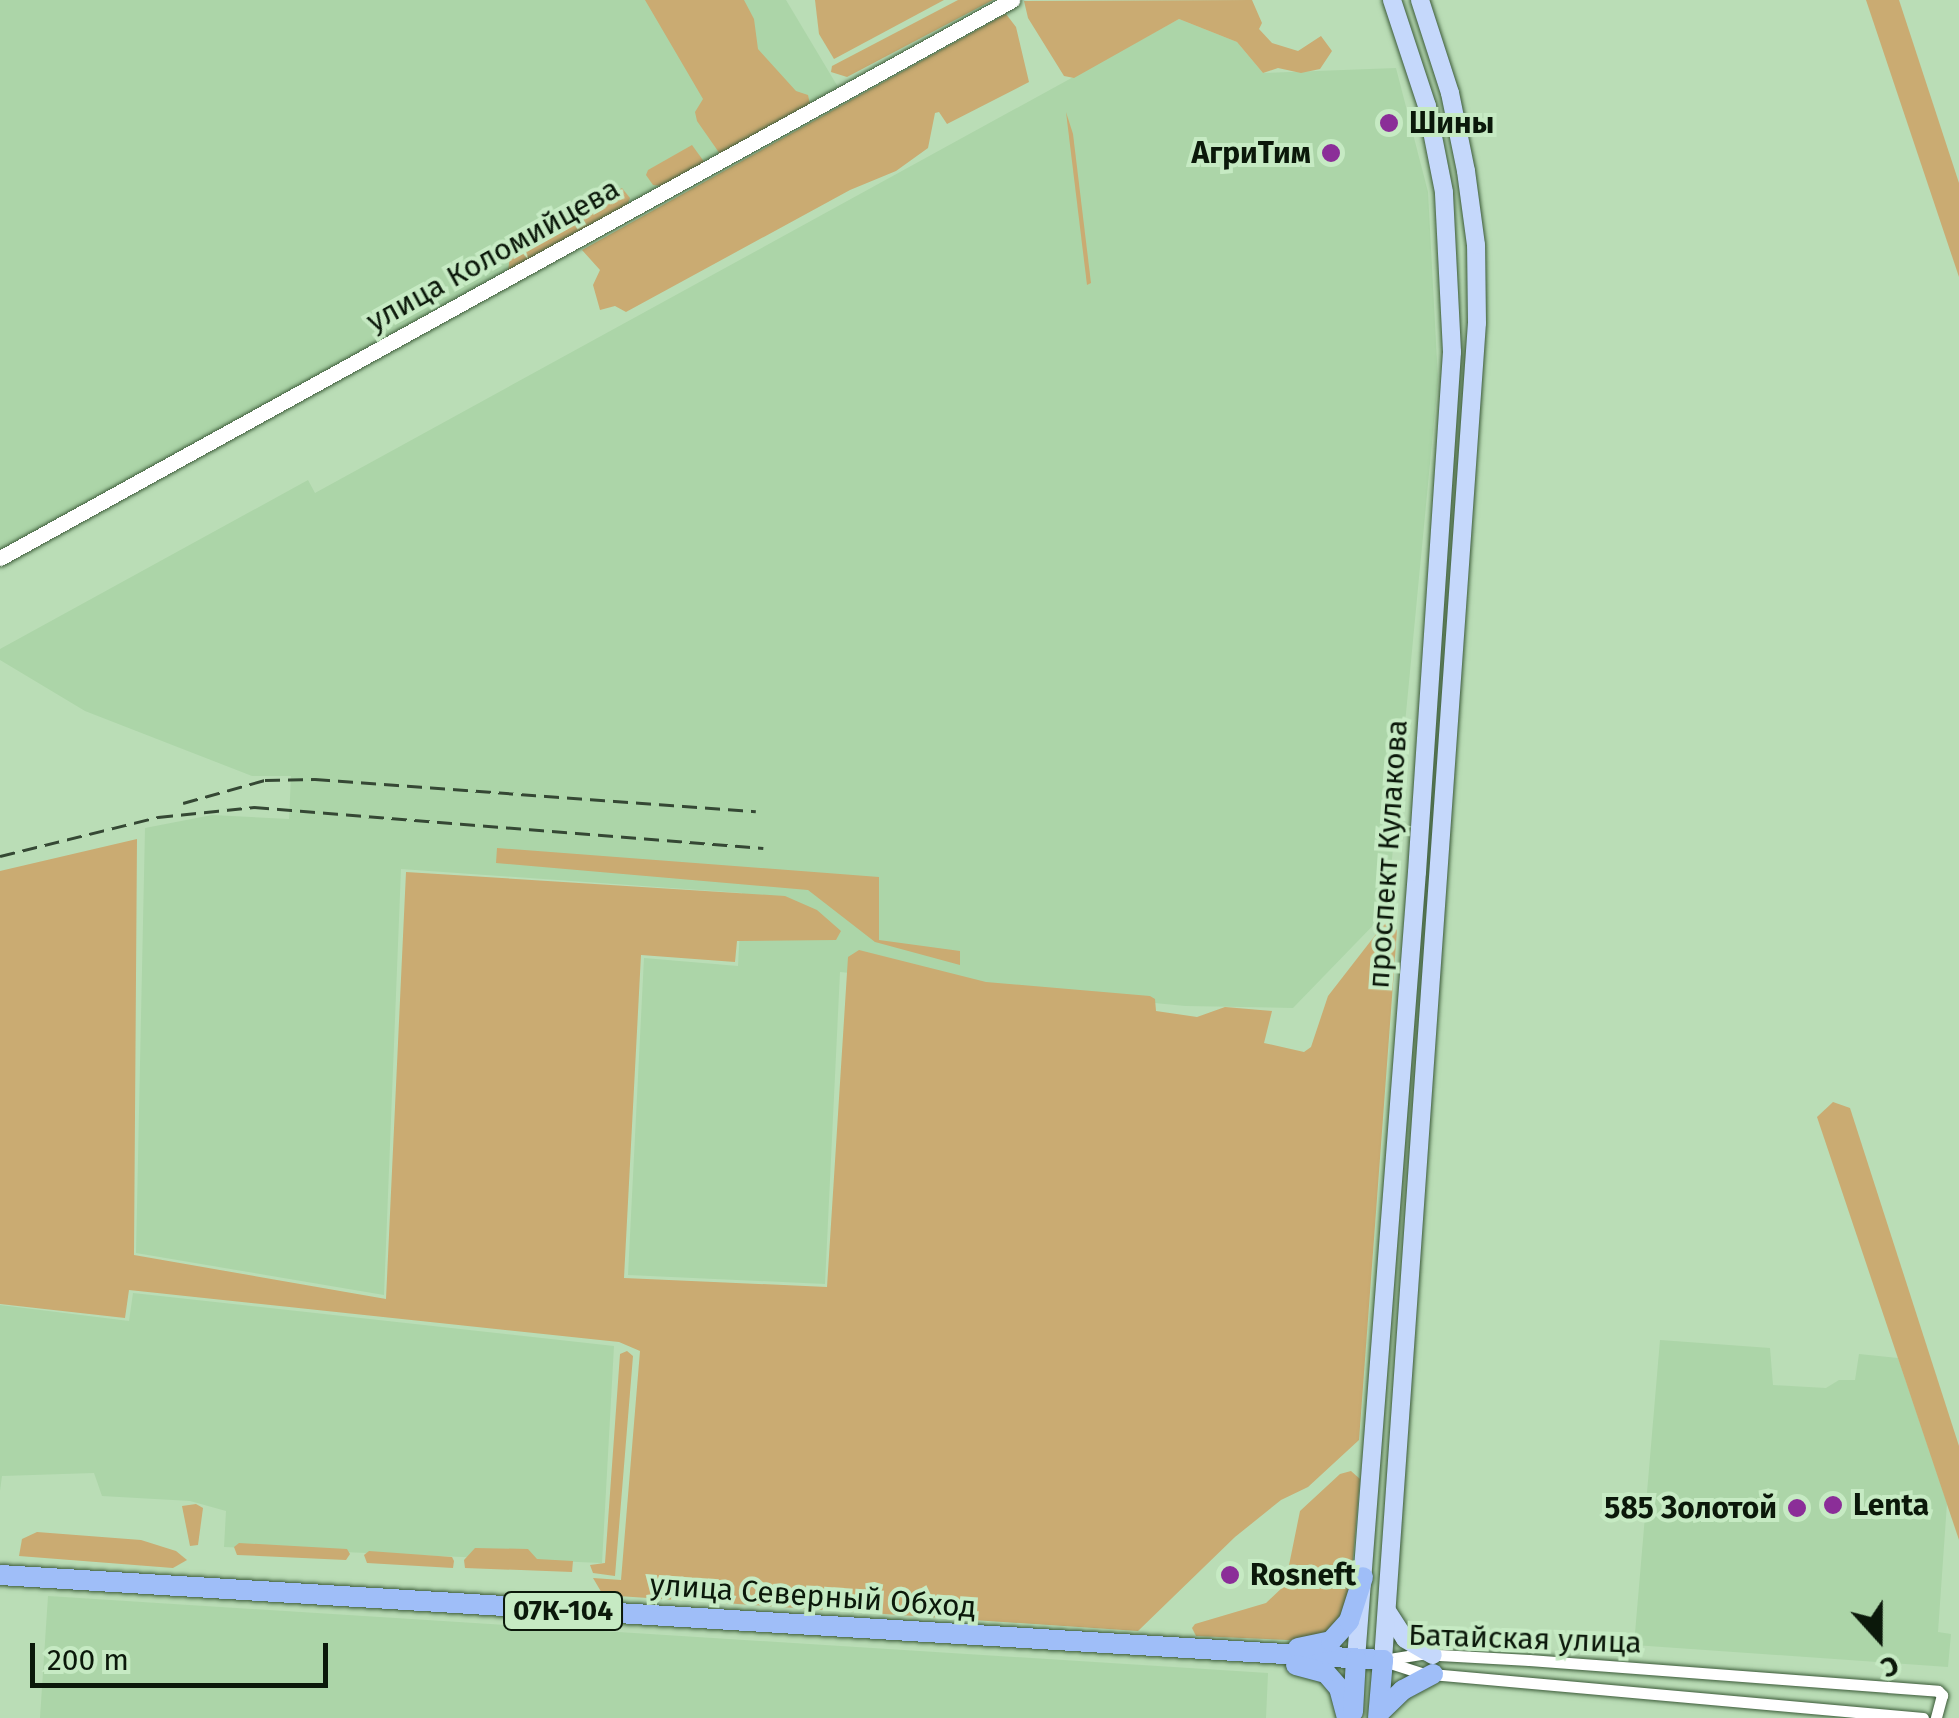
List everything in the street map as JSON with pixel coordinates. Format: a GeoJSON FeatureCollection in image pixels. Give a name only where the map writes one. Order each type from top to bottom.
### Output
{"type":"FeatureCollection","features":[{"type":"Feature","properties":{"kind":"highway","name":"улица Северный Обход"},"geometry":{"type":"LineString","coordinates":[[0,1575],[1383,1660]]}},
{"type":"Feature","properties":{"kind":"highway"},"geometry":{"type":"LineString","coordinates":[[1278,1656],[1331,1641],[1349,1621],[1363,1576]]}},
{"type":"Feature","properties":{"kind":"highway"},"geometry":{"type":"LineString","coordinates":[[1278,1656],[1288,1664],[1326,1673],[1339,1688],[1350,1718]]}},
{"type":"Feature","properties":{"kind":"highway","name":"проспект Кулакова"},"geometry":{"type":"LineString","coordinates":[[1350,1718],[1356,1659]]}},
{"type":"Feature","properties":{"kind":"highway","name":"проспект Кулакова"},"geometry":{"type":"LineString","coordinates":[[1378,1716],[1383,1660]]}},
{"type":"Feature","properties":{"kind":"highway"},"geometry":{"type":"LineString","coordinates":[[1378,1716],[1433,1665]]}},
{"type":"Feature","properties":{"kind":"main road","name":"проспект Кулакова"},"geometry":{"type":"LineString","coordinates":[[1356,1659],[1418,872],[1453,314],[1444,192],[1434,132],[1392,0]]}},
{"type":"Feature","properties":{"kind":"main road","name":"проспект Кулакова"},"geometry":{"type":"LineString","coordinates":[[1383,1660],[1478,303],[1473,212],[1456,118],[1420,0]]}},
{"type":"Feature","properties":{"kind":"main road"},"geometry":{"type":"LineString","coordinates":[[1386,1610],[1406,1639],[1433,1665]]}},
{"type":"Feature","properties":{"kind":"street","name":"улица Коломийцева"},"geometry":{"type":"LineString","coordinates":[[0,558],[1012,0]]}},
{"type":"Feature","properties":{"kind":"street","name":"Батайская улица"},"geometry":{"type":"LineString","coordinates":[[1383,1660],[1617,1690],[1923,1718]]}},
{"type":"Feature","properties":{"kind":"street","name":"Батайская улица"},"geometry":{"type":"LineString","coordinates":[[1383,1660],[1433,1665],[1619,1666],[1938,1691],[1942,1695],[1936,1718]]}},
{"type":"Feature","properties":{"kind":"street"},"geometry":{"type":"LineString","coordinates":[[1617,1690],[1619,1666]]}},
{"type":"Feature","properties":{"kind":"street"},"geometry":{"type":"LineString","coordinates":[[1734,1700],[1737,1676]]}},
{"type":"Feature","properties":{"kind":"street"},"geometry":{"type":"LineString","coordinates":[[1845,1711],[1847,1684]]}},
{"type":"Feature","properties":{"kind":"shaded area"},"geometry":{"type":"Polygon","coordinates":[[[0,0],[786,0],[838,87],[0,551],[0,0]]]}},
{"type":"Feature","properties":{"kind":"shaded area"},"geometry":{"type":"Polygon","coordinates":[[[645,0],[744,0],[754,19],[758,49],[796,91],[808,95],[810,104],[720,154],[697,121],[695,112],[703,99],[645,0]]]}},
{"type":"Feature","properties":{"kind":"shaded area"},"geometry":{"type":"Polygon","coordinates":[[[815,0],[944,0],[834,59],[819,34],[815,0]]]}},
{"type":"Feature","properties":{"kind":"shaded area"},"geometry":{"type":"Polygon","coordinates":[[[958,0],[993,0],[847,77],[831,72],[832,66],[958,0]]]}},
{"type":"Feature","properties":{"kind":"shaded area"},"geometry":{"type":"Polygon","coordinates":[[[1252,0],[1262,23],[1259,29],[1272,43],[1298,51],[1321,36],[1332,51],[1320,69],[1301,73],[1278,68],[1263,73],[1237,42],[1179,19],[1074,78],[1064,76],[1028,18],[1024,1],[1252,0]]]}},
{"type":"Feature","properties":{"kind":"shaded area"},"geometry":{"type":"Polygon","coordinates":[[[1866,0],[1899,0],[1959,183],[1959,277],[1866,0]]]}},
{"type":"Feature","properties":{"kind":"shaded area"},"geometry":{"type":"Polygon","coordinates":[[[1006,14],[1016,27],[1029,82],[947,124],[939,112],[935,113],[928,148],[896,171],[850,190],[626,312],[615,306],[600,310],[593,285],[600,270],[582,250],[1006,14]]]}},
{"type":"Feature","properties":{"kind":"shaded area"},"geometry":{"type":"Polygon","coordinates":[[[1179,19],[1237,42],[1263,73],[1396,68],[1428,192],[1438,380],[1387,911],[1293,1008],[1185,1006],[840,972],[825,1284],[628,1275],[644,958],[738,966],[742,893],[401,869],[384,1295],[136,1253],[145,828],[212,815],[289,819],[291,776],[252,776],[85,711],[0,660],[0,649],[308,480],[315,493],[1179,19]]]}},
{"type":"Feature","properties":{"kind":"shaded area"},"geometry":{"type":"Polygon","coordinates":[[[1066,112],[1073,134],[1091,283],[1087,285],[1066,112]]]}},
{"type":"Feature","properties":{"kind":"shaded area"},"geometry":{"type":"Polygon","coordinates":[[[692,145],[705,163],[661,186],[653,185],[646,175],[648,170],[692,145]]]}},
{"type":"Feature","properties":{"kind":"shaded area"},"geometry":{"type":"Polygon","coordinates":[[[622,188],[630,198],[627,206],[508,271],[510,256],[622,188]]]}},
{"type":"Feature","properties":{"kind":"shaded area"},"geometry":{"type":"Polygon","coordinates":[[[137,839],[134,1255],[386,1299],[406,872],[785,896],[817,910],[841,931],[836,940],[737,941],[735,962],[641,955],[624,1278],[827,1287],[848,957],[859,950],[986,982],[1150,996],[1155,999],[1156,1011],[1197,1017],[1225,1007],[1272,1011],[1264,1043],[1304,1052],[1311,1047],[1328,996],[1387,920],[1397,930],[1359,1440],[1308,1487],[1281,1500],[1235,1537],[1138,1631],[603,1595],[593,1578],[621,1580],[640,1351],[619,1342],[129,1290],[125,1318],[0,1304],[0,871],[137,839]]]}},
{"type":"Feature","properties":{"kind":"shaded area"},"geometry":{"type":"Polygon","coordinates":[[[497,848],[879,877],[879,940],[960,951],[960,965],[875,942],[808,890],[496,863],[497,848]]]}},
{"type":"Feature","properties":{"kind":"shaded area"},"geometry":{"type":"Polygon","coordinates":[[[1833,1102],[1850,1108],[1959,1446],[1959,1540],[1817,1117],[1833,1102]]]}},
{"type":"Feature","properties":{"kind":"shaded area"},"geometry":{"type":"Polygon","coordinates":[[[133,1293],[614,1346],[602,1563],[224,1547],[226,1511],[190,1501],[102,1496],[94,1473],[2,1476],[0,1491],[0,1305],[129,1321],[133,1293]]]}},
{"type":"Feature","properties":{"kind":"shaded area"},"geometry":{"type":"Polygon","coordinates":[[[1660,1340],[1770,1348],[1773,1385],[1826,1388],[1839,1380],[1855,1380],[1859,1354],[1898,1358],[1947,1503],[1938,1632],[1951,1634],[1948,1667],[1634,1645],[1660,1340]]]}},
{"type":"Feature","properties":{"kind":"shaded area"},"geometry":{"type":"Polygon","coordinates":[[[627,1351],[633,1356],[615,1576],[593,1573],[590,1565],[605,1563],[620,1354],[627,1351]]]}},
{"type":"Feature","properties":{"kind":"shaded area"},"geometry":{"type":"Polygon","coordinates":[[[1351,1471],[1360,1479],[1350,1593],[1335,1626],[1311,1641],[1196,1636],[1192,1628],[1195,1624],[1266,1603],[1285,1585],[1300,1511],[1340,1474],[1351,1471]]]}},
{"type":"Feature","properties":{"kind":"shaded area"},"geometry":{"type":"Polygon","coordinates":[[[196,1504],[203,1508],[198,1545],[190,1546],[182,1506],[196,1504]]]}},
{"type":"Feature","properties":{"kind":"shaded area"},"geometry":{"type":"Polygon","coordinates":[[[37,1532],[141,1540],[176,1551],[187,1560],[173,1568],[19,1556],[22,1539],[37,1532]]]}},
{"type":"Feature","properties":{"kind":"shaded area"},"geometry":{"type":"Polygon","coordinates":[[[239,1543],[347,1549],[350,1554],[346,1560],[237,1555],[234,1547],[239,1543]]]}},
{"type":"Feature","properties":{"kind":"shaded area"},"geometry":{"type":"Polygon","coordinates":[[[475,1548],[528,1549],[537,1559],[573,1561],[572,1572],[465,1568],[464,1560],[475,1548]]]}},
{"type":"Feature","properties":{"kind":"shaded area"},"geometry":{"type":"Polygon","coordinates":[[[369,1551],[452,1557],[453,1568],[367,1563],[364,1555],[369,1551]]]}},
{"type":"Feature","properties":{"kind":"shaded area"},"geometry":{"type":"Polygon","coordinates":[[[48,1596],[1268,1673],[1266,1718],[40,1718],[48,1596]]]}},
{"type":"Feature","properties":{"kind":"railway"},"geometry":{"type":"LineString","coordinates":[[183,803],[265,780],[315,779],[756,811]]}},
{"type":"Feature","properties":{"kind":"railway"},"geometry":{"type":"LineString","coordinates":[[0,856],[158,817],[254,807],[763,848]]}},
{"type":"Feature","properties":{"kind":"place","name":"Шины"},"geometry":{"type":"Point","coordinates":[1389,123]}},
{"type":"Feature","properties":{"kind":"place","name":"АгриТим"},"geometry":{"type":"Point","coordinates":[1331,153]}},
{"type":"Feature","properties":{"kind":"place","name":"Lenta"},"geometry":{"type":"Point","coordinates":[1833,1505]}},
{"type":"Feature","properties":{"kind":"place","name":"585 Золотой"},"geometry":{"type":"Point","coordinates":[1797,1508]}},
{"type":"Feature","properties":{"kind":"place","name":"Rosneft"},"geometry":{"type":"Point","coordinates":[1230,1575]}}]}
